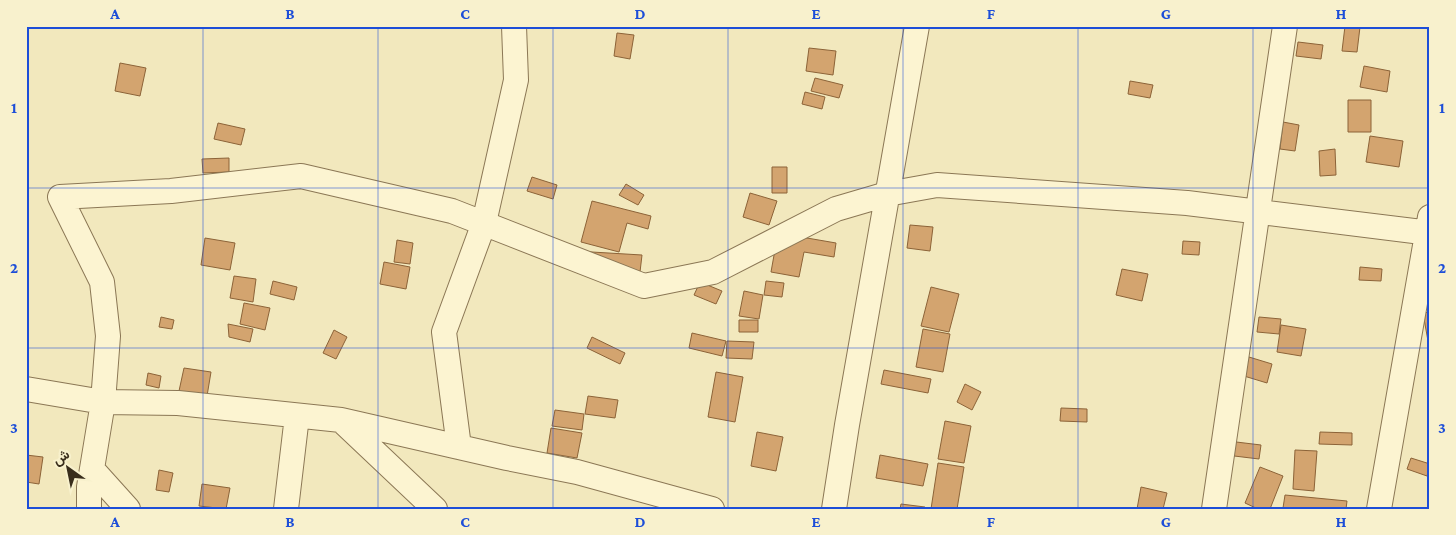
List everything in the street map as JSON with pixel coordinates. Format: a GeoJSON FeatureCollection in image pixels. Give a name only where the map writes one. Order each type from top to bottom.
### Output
{"type":"FeatureCollection","features":[{"type":"Feature","properties":{"kind":"street"},"geometry":{"type":"LineString","coordinates":[[459,447],[444,332],[484,223],[516,80],[514,26]]}},
{"type":"Feature","properties":{"kind":"street"},"geometry":{"type":"LineString","coordinates":[[834,509],[917,26]]}},
{"type":"Feature","properties":{"kind":"street"},"geometry":{"type":"LineString","coordinates":[[1214,509],[1285,26]]}},
{"type":"Feature","properties":{"kind":"street"},"geometry":{"type":"LineString","coordinates":[[89,509],[89,487],[103,402],[108,336],[102,282],[60,197],[171,192],[301,176],[452,211],[644,286],[712,272],[836,209],[887,194],[937,186],[1187,202],[1429,228],[1379,509]]}},
{"type":"Feature","properties":{"kind":"street"},"geometry":{"type":"LineString","coordinates":[[26,389],[103,402],[178,403],[341,420],[577,472],[712,509]]}},
{"type":"Feature","properties":{"kind":"street"},"geometry":{"type":"LineString","coordinates":[[286,509],[296,416]]}},
{"type":"Feature","properties":{"kind":"street"},"geometry":{"type":"LineString","coordinates":[[341,420],[435,509]]}},
{"type":"Feature","properties":{"kind":"street"},"geometry":{"type":"LineString","coordinates":[[92,469],[128,509]]}},
{"type":"Feature","properties":{"kind":"building"},"geometry":{"type":"Polygon","coordinates":[[[1345,26],[1360,27],[1357,52],[1342,51],[1345,26]]]}},
{"type":"Feature","properties":{"kind":"building"},"geometry":{"type":"Polygon","coordinates":[[[617,33],[634,35],[630,59],[614,56],[617,33]]]}},
{"type":"Feature","properties":{"kind":"building"},"geometry":{"type":"Polygon","coordinates":[[[1298,42],[1323,45],[1321,59],[1296,56],[1298,42]]]}},
{"type":"Feature","properties":{"kind":"building"},"geometry":{"type":"Polygon","coordinates":[[[809,48],[836,51],[833,75],[806,71],[809,48]]]}},
{"type":"Feature","properties":{"kind":"building"},"geometry":{"type":"Polygon","coordinates":[[[120,63],[146,68],[140,96],[115,91],[120,63]]]}},
{"type":"Feature","properties":{"kind":"building"},"geometry":{"type":"Polygon","coordinates":[[[1364,66],[1390,71],[1387,92],[1360,87],[1364,66]]]}},
{"type":"Feature","properties":{"kind":"building"},"geometry":{"type":"Polygon","coordinates":[[[815,78],[843,85],[839,98],[811,91],[815,78]]]}},
{"type":"Feature","properties":{"kind":"building"},"geometry":{"type":"Polygon","coordinates":[[[1130,81],[1153,85],[1150,98],[1128,94],[1130,81]]]}},
{"type":"Feature","properties":{"kind":"building"},"geometry":{"type":"Polygon","coordinates":[[[805,92],[825,97],[822,109],[802,104],[805,92]]]}},
{"type":"Feature","properties":{"kind":"building"},"geometry":{"type":"Polygon","coordinates":[[[1348,100],[1371,100],[1371,132],[1348,132],[1348,100]]]}},
{"type":"Feature","properties":{"kind":"building"},"geometry":{"type":"Polygon","coordinates":[[[1283,122],[1299,125],[1295,151],[1280,149],[1283,122]]]}},
{"type":"Feature","properties":{"kind":"building"},"geometry":{"type":"Polygon","coordinates":[[[218,123],[245,129],[241,145],[214,139],[218,123]]]}},
{"type":"Feature","properties":{"kind":"building"},"geometry":{"type":"Polygon","coordinates":[[[1370,136],[1403,141],[1399,167],[1366,162],[1370,136]]]}},
{"type":"Feature","properties":{"kind":"building"},"geometry":{"type":"Polygon","coordinates":[[[1335,149],[1336,175],[1320,176],[1319,151],[1335,149]]]}},
{"type":"Feature","properties":{"kind":"building"},"geometry":{"type":"Polygon","coordinates":[[[229,158],[229,172],[203,173],[202,159],[229,158]]]}},
{"type":"Feature","properties":{"kind":"building"},"geometry":{"type":"Polygon","coordinates":[[[772,167],[787,167],[787,193],[772,193],[772,167]]]}},
{"type":"Feature","properties":{"kind":"building"},"geometry":{"type":"Polygon","coordinates":[[[532,177],[557,185],[553,199],[527,191],[532,177]]]}},
{"type":"Feature","properties":{"kind":"building"},"geometry":{"type":"Polygon","coordinates":[[[626,184],[644,195],[638,205],[619,195],[626,184]]]}},
{"type":"Feature","properties":{"kind":"building"},"geometry":{"type":"Polygon","coordinates":[[[750,193],[777,201],[769,225],[743,217],[750,193]]]}},
{"type":"Feature","properties":{"kind":"building"},"geometry":{"type":"Polygon","coordinates":[[[592,201],[651,216],[648,229],[627,223],[619,252],[581,242],[592,201]]]}},
{"type":"Feature","properties":{"kind":"building"},"geometry":{"type":"Polygon","coordinates":[[[910,225],[933,227],[930,251],[907,248],[910,225]]]}},
{"type":"Feature","properties":{"kind":"building"},"geometry":{"type":"Polygon","coordinates":[[[778,233],[836,243],[834,257],[804,252],[799,277],[771,272],[778,233]]]}},
{"type":"Feature","properties":{"kind":"building"},"geometry":{"type":"Polygon","coordinates":[[[205,238],[235,243],[230,270],[201,265],[205,238]]]}},
{"type":"Feature","properties":{"kind":"building"},"geometry":{"type":"Polygon","coordinates":[[[397,240],[413,243],[410,264],[394,262],[397,240]]]}},
{"type":"Feature","properties":{"kind":"building"},"geometry":{"type":"Polygon","coordinates":[[[1183,241],[1200,242],[1199,255],[1182,254],[1183,241]]]}},
{"type":"Feature","properties":{"kind":"building"},"geometry":{"type":"Polygon","coordinates":[[[575,251],[642,255],[640,272],[575,251]]]}},
{"type":"Feature","properties":{"kind":"building"},"geometry":{"type":"Polygon","coordinates":[[[384,262],[410,267],[406,289],[380,284],[384,262]]]}},
{"type":"Feature","properties":{"kind":"building"},"geometry":{"type":"Polygon","coordinates":[[[1360,267],[1382,269],[1381,281],[1359,280],[1360,267]]]}},
{"type":"Feature","properties":{"kind":"building"},"geometry":{"type":"Polygon","coordinates":[[[1122,269],[1148,274],[1142,301],[1116,295],[1122,269]]]}},
{"type":"Feature","properties":{"kind":"building"},"geometry":{"type":"Polygon","coordinates":[[[234,276],[256,279],[253,302],[230,298],[234,276]]]}},
{"type":"Feature","properties":{"kind":"building"},"geometry":{"type":"Polygon","coordinates":[[[273,281],[297,287],[294,300],[270,294],[273,281]]]}},
{"type":"Feature","properties":{"kind":"building"},"geometry":{"type":"Polygon","coordinates":[[[766,281],[784,283],[782,297],[764,295],[766,281]]]}},
{"type":"Feature","properties":{"kind":"building"},"geometry":{"type":"Polygon","coordinates":[[[700,282],[722,291],[716,304],[694,295],[700,282]]]}},
{"type":"Feature","properties":{"kind":"building"},"geometry":{"type":"Polygon","coordinates":[[[931,287],[959,294],[949,332],[921,326],[931,287]]]}},
{"type":"Feature","properties":{"kind":"building"},"geometry":{"type":"Polygon","coordinates":[[[744,291],[763,295],[759,319],[739,316],[744,291]]]}},
{"type":"Feature","properties":{"kind":"building"},"geometry":{"type":"Polygon","coordinates":[[[244,303],[270,308],[265,330],[240,324],[244,303]]]}},
{"type":"Feature","properties":{"kind":"building"},"geometry":{"type":"Polygon","coordinates":[[[1430,312],[1430,341],[1428,341],[1423,313],[1430,312]]]}},
{"type":"Feature","properties":{"kind":"building"},"geometry":{"type":"Polygon","coordinates":[[[161,317],[174,320],[172,329],[159,327],[161,317]]]}},
{"type":"Feature","properties":{"kind":"building"},"geometry":{"type":"Polygon","coordinates":[[[1259,317],[1281,319],[1279,334],[1257,332],[1259,317]]]}},
{"type":"Feature","properties":{"kind":"building"},"geometry":{"type":"Polygon","coordinates":[[[739,320],[758,320],[758,332],[739,332],[739,320]]]}},
{"type":"Feature","properties":{"kind":"building"},"geometry":{"type":"Polygon","coordinates":[[[228,324],[253,329],[250,342],[229,337],[228,324]]]}},
{"type":"Feature","properties":{"kind":"building"},"geometry":{"type":"Polygon","coordinates":[[[1281,325],[1306,329],[1301,356],[1277,352],[1281,325]]]}},
{"type":"Feature","properties":{"kind":"building"},"geometry":{"type":"Polygon","coordinates":[[[923,329],[950,334],[943,372],[916,367],[923,329]]]}},
{"type":"Feature","properties":{"kind":"building"},"geometry":{"type":"Polygon","coordinates":[[[334,330],[347,337],[336,359],[323,353],[334,330]]]}},
{"type":"Feature","properties":{"kind":"building"},"geometry":{"type":"Polygon","coordinates":[[[692,333],[726,341],[722,356],[689,348],[692,333]]]}},
{"type":"Feature","properties":{"kind":"building"},"geometry":{"type":"Polygon","coordinates":[[[592,337],[625,353],[620,364],[587,348],[592,337]]]}},
{"type":"Feature","properties":{"kind":"building"},"geometry":{"type":"Polygon","coordinates":[[[727,341],[754,342],[752,359],[726,358],[727,341]]]}},
{"type":"Feature","properties":{"kind":"building"},"geometry":{"type":"Polygon","coordinates":[[[1249,357],[1272,364],[1267,383],[1244,376],[1249,357]]]}},
{"type":"Feature","properties":{"kind":"building"},"geometry":{"type":"Polygon","coordinates":[[[184,368],[211,372],[207,396],[179,391],[184,368]]]}},
{"type":"Feature","properties":{"kind":"building"},"geometry":{"type":"Polygon","coordinates":[[[884,370],[931,379],[928,393],[881,384],[884,370]]]}},
{"type":"Feature","properties":{"kind":"building"},"geometry":{"type":"Polygon","coordinates":[[[716,372],[743,377],[735,422],[708,417],[716,372]]]}},
{"type":"Feature","properties":{"kind":"building"},"geometry":{"type":"Polygon","coordinates":[[[148,373],[161,376],[159,388],[146,385],[148,373]]]}},
{"type":"Feature","properties":{"kind":"building"},"geometry":{"type":"Polygon","coordinates":[[[965,384],[981,392],[972,410],[957,402],[965,384]]]}},
{"type":"Feature","properties":{"kind":"building"},"geometry":{"type":"Polygon","coordinates":[[[588,396],[618,400],[615,418],[585,414],[588,396]]]}},
{"type":"Feature","properties":{"kind":"building"},"geometry":{"type":"Polygon","coordinates":[[[1061,408],[1087,409],[1087,422],[1060,421],[1061,408]]]}},
{"type":"Feature","properties":{"kind":"building"},"geometry":{"type":"Polygon","coordinates":[[[555,410],[584,414],[582,430],[552,426],[555,410]]]}},
{"type":"Feature","properties":{"kind":"building"},"geometry":{"type":"Polygon","coordinates":[[[945,421],[971,426],[964,463],[938,459],[945,421]]]}},
{"type":"Feature","properties":{"kind":"building"},"geometry":{"type":"Polygon","coordinates":[[[551,428],[582,433],[577,458],[547,453],[551,428]]]}},
{"type":"Feature","properties":{"kind":"building"},"geometry":{"type":"Polygon","coordinates":[[[757,432],[783,437],[776,471],[751,466],[757,432]]]}},
{"type":"Feature","properties":{"kind":"building"},"geometry":{"type":"Polygon","coordinates":[[[1320,432],[1352,433],[1352,445],[1319,444],[1320,432]]]}},
{"type":"Feature","properties":{"kind":"building"},"geometry":{"type":"Polygon","coordinates":[[[1228,441],[1261,445],[1259,459],[1226,455],[1228,441]]]}},
{"type":"Feature","properties":{"kind":"building"},"geometry":{"type":"Polygon","coordinates":[[[1295,450],[1317,451],[1314,491],[1293,489],[1295,450]]]}},
{"type":"Feature","properties":{"kind":"building"},"geometry":{"type":"Polygon","coordinates":[[[26,455],[43,457],[39,484],[26,482],[26,455]]]}},
{"type":"Feature","properties":{"kind":"building"},"geometry":{"type":"Polygon","coordinates":[[[880,455],[928,464],[923,486],[876,478],[880,455]]]}},
{"type":"Feature","properties":{"kind":"building"},"geometry":{"type":"Polygon","coordinates":[[[1411,458],[1430,464],[1427,476],[1407,469],[1411,458]]]}},
{"type":"Feature","properties":{"kind":"building"},"geometry":{"type":"Polygon","coordinates":[[[938,463],[964,467],[957,509],[931,509],[938,463]]]}},
{"type":"Feature","properties":{"kind":"building"},"geometry":{"type":"Polygon","coordinates":[[[1260,467],[1283,476],[1270,509],[1258,509],[1245,503],[1260,467]]]}},
{"type":"Feature","properties":{"kind":"building"},"geometry":{"type":"Polygon","coordinates":[[[159,470],[173,473],[169,492],[156,490],[159,470]]]}},
{"type":"Feature","properties":{"kind":"building"},"geometry":{"type":"Polygon","coordinates":[[[202,484],[230,488],[226,509],[199,506],[202,484]]]}},
{"type":"Feature","properties":{"kind":"building"},"geometry":{"type":"Polygon","coordinates":[[[1141,487],[1167,493],[1163,509],[1137,509],[1141,487]]]}},
{"type":"Feature","properties":{"kind":"building"},"geometry":{"type":"Polygon","coordinates":[[[1285,495],[1347,501],[1346,509],[1283,508],[1285,495]]]}},
{"type":"Feature","properties":{"kind":"building"},"geometry":{"type":"Polygon","coordinates":[[[901,504],[925,507],[925,509],[900,509],[901,504]]]}}]}
